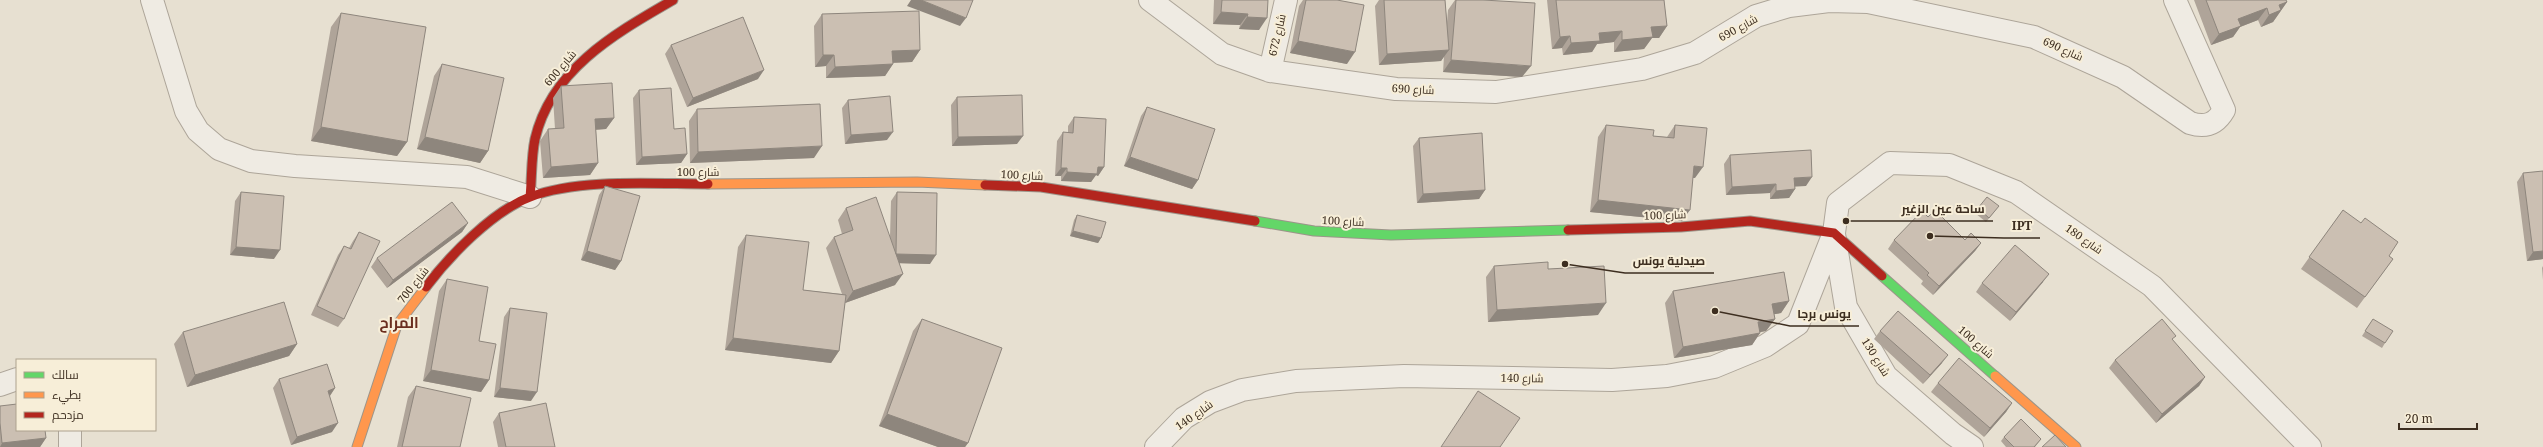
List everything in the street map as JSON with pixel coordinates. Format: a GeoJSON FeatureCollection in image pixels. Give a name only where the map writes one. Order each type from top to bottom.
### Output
{"type":"FeatureCollection","features":[{"type":"Feature","properties":{"kind":"main road","name":"شارع 600"},"geometry":{"type":"LineString","coordinates":[[530,196],[537,133],[555,90],[582,58],[674,0]]}},
{"type":"Feature","properties":{"kind":"main road","name":"شارع 100"},"geometry":{"type":"LineString","coordinates":[[530,196],[578,186],[642,184],[916,182],[1040,187],[1314,231],[1391,235],[1681,227],[1750,221],[1834,233],[2076,447]]}},
{"type":"Feature","properties":{"kind":"main road","name":"شارع 700"},"geometry":{"type":"LineString","coordinates":[[357,447],[397,325],[428,284],[455,253],[488,223],[530,196]]}},
{"type":"Feature","properties":{"kind":"street"},"geometry":{"type":"LineString","coordinates":[[152,0],[186,111],[198,130],[219,149],[251,161],[295,166],[467,177],[530,196]]}},
{"type":"Feature","properties":{"kind":"street","name":"شارع 690"},"geometry":{"type":"LineString","coordinates":[[1150,0],[1222,54],[1270,71],[1396,89],[1496,92],[1642,68],[1694,53],[1756,16],[1789,6],[1828,1],[1868,2],[2034,36],[2123,77],[2190,123],[2200,126],[2210,124],[2220,118],[2224,110],[2175,0]]}},
{"type":"Feature","properties":{"kind":"street","name":"شارع 672"},"geometry":{"type":"LineString","coordinates":[[1270,71],[1286,0]]}},
{"type":"Feature","properties":{"kind":"street","name":"شارع 180"},"geometry":{"type":"LineString","coordinates":[[1834,233],[1838,203],[1890,163],[1949,165],[2016,192],[2152,286],[2310,447]]}},
{"type":"Feature","properties":{"kind":"street","name":"شارع 140"},"geometry":{"type":"LineString","coordinates":[[1156,447],[1184,418],[1210,402],[1242,390],[1296,382],[1404,376],[1612,380],[1667,376],[1714,367],[1765,346],[1798,324],[1834,233]]}},
{"type":"Feature","properties":{"kind":"street","name":"شارع 130"},"geometry":{"type":"LineString","coordinates":[[1834,233],[1846,307],[1886,376],[1953,434],[1972,447]]}},
{"type":"Feature","properties":{"kind":"street"},"geometry":{"type":"LineString","coordinates":[[0,385],[16,379]]}},
{"type":"Feature","properties":{"kind":"street"},"geometry":{"type":"LineString","coordinates":[[70,431],[70,447]]}},
{"type":"Feature","properties":{"kind":"building"},"geometry":{"type":"Polygon","coordinates":[[[921,0],[973,0],[966,18],[921,0]]]}},
{"type":"Feature","properties":{"kind":"building"},"geometry":{"type":"Polygon","coordinates":[[[1222,0],[1268,0],[1267,18],[1247,17],[1248,14],[1221,12],[1222,0]]]}},
{"type":"Feature","properties":{"kind":"building"},"geometry":{"type":"Polygon","coordinates":[[[1306,0],[1337,0],[1364,5],[1355,52],[1298,41],[1306,0]]]}},
{"type":"Feature","properties":{"kind":"building"},"geometry":{"type":"Polygon","coordinates":[[[1384,0],[1445,0],[1449,50],[1387,54],[1384,0]]]}},
{"type":"Feature","properties":{"kind":"building"},"geometry":{"type":"Polygon","coordinates":[[[1456,0],[1535,3],[1531,66],[1451,60],[1456,0]]]}},
{"type":"Feature","properties":{"kind":"building"},"geometry":{"type":"Polygon","coordinates":[[[1556,0],[1664,0],[1667,26],[1651,27],[1653,37],[1622,40],[1622,31],[1599,33],[1600,41],[1571,43],[1570,36],[1560,37],[1556,0]]]}},
{"type":"Feature","properties":{"kind":"building"},"geometry":{"type":"Polygon","coordinates":[[[2206,0],[2286,0],[2287,2],[2279,5],[2281,10],[2269,15],[2267,8],[2238,19],[2241,26],[2219,34],[2206,0]]]}},
{"type":"Feature","properties":{"kind":"building"},"geometry":{"type":"Polygon","coordinates":[[[919,11],[920,50],[892,51],[893,64],[835,67],[834,55],[823,55],[822,14],[919,11]]]}},
{"type":"Feature","properties":{"kind":"building"},"geometry":{"type":"Polygon","coordinates":[[[341,13],[426,27],[407,142],[321,127],[341,13]]]}},
{"type":"Feature","properties":{"kind":"building"},"geometry":{"type":"Polygon","coordinates":[[[743,17],[764,70],[693,98],[671,45],[743,17]]]}},
{"type":"Feature","properties":{"kind":"building"},"geometry":{"type":"Polygon","coordinates":[[[442,64],[504,78],[488,151],[425,137],[442,64]]]}},
{"type":"Feature","properties":{"kind":"building"},"geometry":{"type":"Polygon","coordinates":[[[612,83],[614,118],[595,119],[598,163],[551,167],[548,129],[564,128],[561,86],[612,83]]]}},
{"type":"Feature","properties":{"kind":"building"},"geometry":{"type":"Polygon","coordinates":[[[671,88],[674,129],[685,128],[687,154],[642,157],[639,90],[671,88]]]}},
{"type":"Feature","properties":{"kind":"building"},"geometry":{"type":"Polygon","coordinates":[[[1022,95],[1023,136],[958,137],[957,97],[1022,95]]]}},
{"type":"Feature","properties":{"kind":"building"},"geometry":{"type":"Polygon","coordinates":[[[890,96],[893,132],[851,135],[848,100],[890,96]]]}},
{"type":"Feature","properties":{"kind":"building"},"geometry":{"type":"Polygon","coordinates":[[[820,104],[822,146],[698,152],[697,109],[820,104]]]}},
{"type":"Feature","properties":{"kind":"building"},"geometry":{"type":"Polygon","coordinates":[[[1147,107],[1215,129],[1198,180],[1130,157],[1147,107]]]}},
{"type":"Feature","properties":{"kind":"building"},"geometry":{"type":"Polygon","coordinates":[[[1074,117],[1106,119],[1104,167],[1098,167],[1097,174],[1067,172],[1067,168],[1061,168],[1063,132],[1073,133],[1074,117]]]}},
{"type":"Feature","properties":{"kind":"building"},"geometry":{"type":"Polygon","coordinates":[[[1606,125],[1654,130],[1653,136],[1674,138],[1675,125],[1707,128],[1703,167],[1694,166],[1690,210],[1598,200],[1606,125]]]}},
{"type":"Feature","properties":{"kind":"building"},"geometry":{"type":"Polygon","coordinates":[[[1482,133],[1485,190],[1423,194],[1419,138],[1482,133]]]}},
{"type":"Feature","properties":{"kind":"building"},"geometry":{"type":"Polygon","coordinates":[[[1811,150],[1812,177],[1794,178],[1795,189],[1776,191],[1776,184],[1732,187],[1730,155],[1811,150]]]}},
{"type":"Feature","properties":{"kind":"building"},"geometry":{"type":"Polygon","coordinates":[[[2543,171],[2543,251],[2533,252],[2523,173],[2543,171]]]}},
{"type":"Feature","properties":{"kind":"building"},"geometry":{"type":"Polygon","coordinates":[[[605,186],[640,196],[621,261],[587,251],[605,186]]]}},
{"type":"Feature","properties":{"kind":"building"},"geometry":{"type":"Polygon","coordinates":[[[241,192],[284,196],[280,250],[236,247],[241,192]]]}},
{"type":"Feature","properties":{"kind":"building"},"geometry":{"type":"Polygon","coordinates":[[[897,192],[937,193],[936,255],[896,254],[897,192]]]}},
{"type":"Feature","properties":{"kind":"building"},"geometry":{"type":"Polygon","coordinates":[[[876,197],[903,274],[853,291],[834,237],[853,230],[846,208],[876,197]]]}},
{"type":"Feature","properties":{"kind":"building"},"geometry":{"type":"Polygon","coordinates":[[[1987,197],[1999,206],[1989,218],[1978,208],[1987,197]]]}},
{"type":"Feature","properties":{"kind":"building"},"geometry":{"type":"Polygon","coordinates":[[[452,202],[468,223],[393,280],[377,258],[452,202]]]}},
{"type":"Feature","properties":{"kind":"building"},"geometry":{"type":"Polygon","coordinates":[[[1935,210],[1965,240],[1971,233],[1981,243],[1939,286],[1927,275],[1929,273],[1894,240],[1922,211],[1928,217],[1935,210]]]}},
{"type":"Feature","properties":{"kind":"building"},"geometry":{"type":"Polygon","coordinates":[[[2343,210],[2361,223],[2365,218],[2398,242],[2389,256],[2393,259],[2365,297],[2309,257],[2343,210]]]}},
{"type":"Feature","properties":{"kind":"building"},"geometry":{"type":"Polygon","coordinates":[[[1077,215],[1106,222],[1101,238],[1073,231],[1077,215]]]}},
{"type":"Feature","properties":{"kind":"building"},"geometry":{"type":"Polygon","coordinates":[[[359,232],[380,241],[344,319],[317,306],[344,246],[351,249],[359,232]]]}},
{"type":"Feature","properties":{"kind":"building"},"geometry":{"type":"Polygon","coordinates":[[[746,235],[809,242],[803,290],[846,295],[839,351],[733,338],[746,235]]]}},
{"type":"Feature","properties":{"kind":"building"},"geometry":{"type":"Polygon","coordinates":[[[2015,245],[2049,274],[2016,312],[1982,283],[2015,245]]]}},
{"type":"Feature","properties":{"kind":"building"},"geometry":{"type":"Polygon","coordinates":[[[1548,262],[1548,269],[1604,266],[1606,303],[1497,310],[1494,266],[1548,262]]]}},
{"type":"Feature","properties":{"kind":"building"},"geometry":{"type":"Polygon","coordinates":[[[1784,272],[1789,301],[1772,304],[1775,319],[1758,322],[1760,333],[1683,347],[1673,291],[1784,272]]]}},
{"type":"Feature","properties":{"kind":"building"},"geometry":{"type":"Polygon","coordinates":[[[447,279],[488,287],[479,341],[496,344],[489,380],[431,370],[447,279]]]}},
{"type":"Feature","properties":{"kind":"building"},"geometry":{"type":"Polygon","coordinates":[[[284,302],[297,344],[195,375],[183,332],[284,302]]]}},
{"type":"Feature","properties":{"kind":"building"},"geometry":{"type":"Polygon","coordinates":[[[510,308],[547,313],[537,392],[500,388],[510,308]]]}},
{"type":"Feature","properties":{"kind":"building"},"geometry":{"type":"Polygon","coordinates":[[[1898,311],[1948,355],[1930,375],[1880,331],[1898,311]]]}},
{"type":"Feature","properties":{"kind":"building"},"geometry":{"type":"Polygon","coordinates":[[[922,319],[1002,348],[968,443],[887,414],[922,319]]]}},
{"type":"Feature","properties":{"kind":"building"},"geometry":{"type":"Polygon","coordinates":[[[2162,319],[2176,336],[2172,339],[2205,377],[2162,414],[2115,360],[2162,319]]]}},
{"type":"Feature","properties":{"kind":"building"},"geometry":{"type":"Polygon","coordinates":[[[2373,319],[2393,331],[2385,343],[2365,331],[2373,319]]]}},
{"type":"Feature","properties":{"kind":"building"},"geometry":{"type":"Polygon","coordinates":[[[1959,358],[2012,403],[1990,428],[1938,383],[1959,358]]]}},
{"type":"Feature","properties":{"kind":"building"},"geometry":{"type":"Polygon","coordinates":[[[327,364],[335,388],[328,391],[338,423],[297,437],[279,379],[327,364]]]}},
{"type":"Feature","properties":{"kind":"building"},"geometry":{"type":"Polygon","coordinates":[[[416,386],[471,398],[460,447],[402,447],[416,386]]]}},
{"type":"Feature","properties":{"kind":"building"},"geometry":{"type":"Polygon","coordinates":[[[1478,391],[1520,418],[1500,447],[1441,447],[1478,391]]]}},
{"type":"Feature","properties":{"kind":"building"},"geometry":{"type":"Polygon","coordinates":[[[546,403],[555,447],[506,447],[499,413],[546,403]]]}},
{"type":"Feature","properties":{"kind":"building"},"geometry":{"type":"Polygon","coordinates":[[[16,404],[16,431],[45,431],[46,438],[2,443],[0,406],[16,404]]]}},
{"type":"Feature","properties":{"kind":"building"},"geometry":{"type":"Polygon","coordinates":[[[2021,419],[2041,439],[2034,447],[2014,447],[2004,437],[2021,419]]]}},
{"type":"Feature","properties":{"kind":"building"},"geometry":{"type":"Polygon","coordinates":[[[2055,435],[2066,447],[2042,447],[2055,435]]]}},
{"type":"Feature","properties":{"kind":"traffic: fast"},"geometry":{"type":"LineString","coordinates":[[1255,221],[1314,231],[1391,235],[1568,230]]}},
{"type":"Feature","properties":{"kind":"traffic: fast"},"geometry":{"type":"LineString","coordinates":[[1882,276],[1995,376]]}},
{"type":"Feature","properties":{"kind":"traffic: slow"},"geometry":{"type":"LineString","coordinates":[[708,184],[917,182],[985,185]]}},
{"type":"Feature","properties":{"kind":"traffic: slow"},"geometry":{"type":"LineString","coordinates":[[357,447],[397,325],[426,287]]}},
{"type":"Feature","properties":{"kind":"traffic: slow"},"geometry":{"type":"LineString","coordinates":[[1995,376],[2076,447]]}},
{"type":"Feature","properties":{"kind":"traffic: jam"},"geometry":{"type":"LineString","coordinates":[[530,197],[535,139],[543,114],[555,92],[571,73],[609,40],[673,0]]}},
{"type":"Feature","properties":{"kind":"traffic: jam"},"geometry":{"type":"LineString","coordinates":[[426,287],[447,261],[473,235],[502,212],[530,197],[571,187],[618,183],[708,184]]}},
{"type":"Feature","properties":{"kind":"traffic: jam"},"geometry":{"type":"LineString","coordinates":[[985,185],[1041,187],[1255,221]]}},
{"type":"Feature","properties":{"kind":"traffic: jam"},"geometry":{"type":"LineString","coordinates":[[1568,230],[1681,227],[1750,221],[1834,233],[1882,276]]}},
{"type":"Feature","properties":{"kind":"place","name":"ساحة عين الزغير"},"geometry":{"type":"Point","coordinates":[1846,221]}},
{"type":"Feature","properties":{"kind":"place","name":"IPT"},"geometry":{"type":"Point","coordinates":[1930,236]}},
{"type":"Feature","properties":{"kind":"place","name":"صيدلية يونس"},"geometry":{"type":"Point","coordinates":[1565,264]}},
{"type":"Feature","properties":{"kind":"place","name":"يونس برجا"},"geometry":{"type":"Point","coordinates":[1715,311]}},
{"type":"Feature","properties":{"kind":"district","name":"المراح"},"geometry":{"type":"Point","coordinates":[399,323]}}]}
